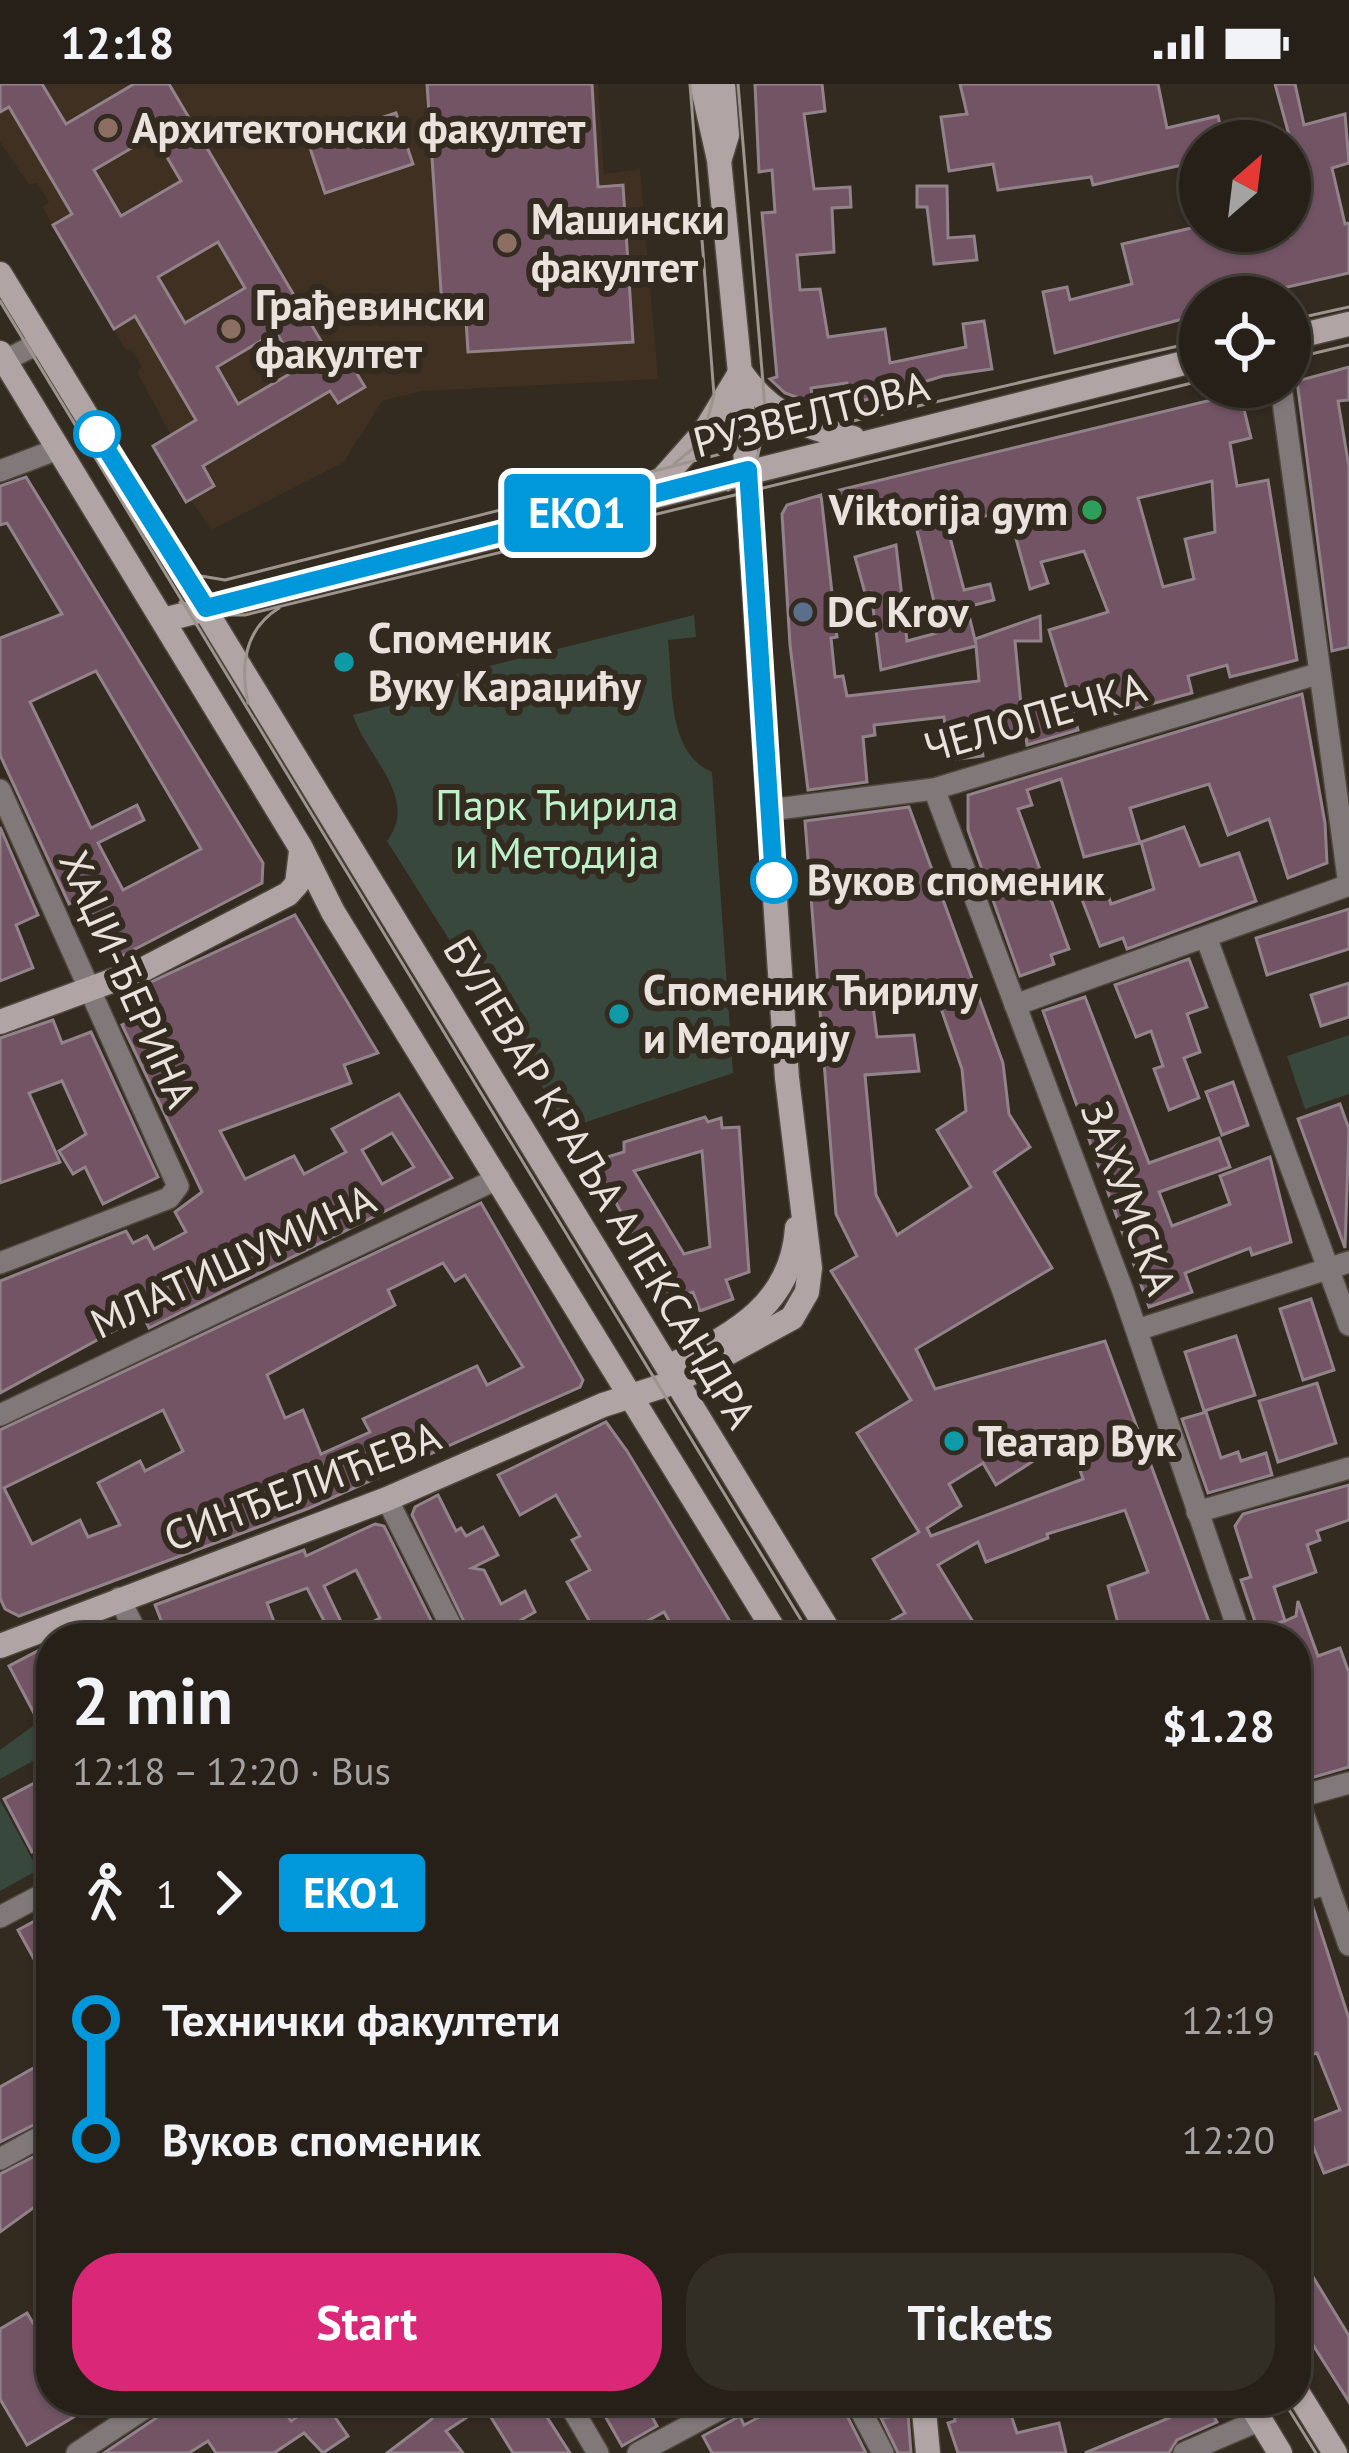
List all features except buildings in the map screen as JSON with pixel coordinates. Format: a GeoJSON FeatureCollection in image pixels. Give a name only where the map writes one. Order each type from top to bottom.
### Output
{"type":"FeatureCollection","features":[{"type":"Feature","properties":{"kind":"main road"},"geometry":{"type":"LineString","coordinates":[[702,84],[719,160]]}},
{"type":"Feature","properties":{"kind":"main road"},"geometry":{"type":"LineString","coordinates":[[719,160],[728,135],[723,84]]}},
{"type":"Feature","properties":{"kind":"main road","name":"СИНЂЕЛИЋЕВА"},"geometry":{"type":"LineString","coordinates":[[57,1623],[387,1499],[629,1394],[792,1318],[807,1292],[810,1268],[798,1208],[748,470],[719,160]]}},
{"type":"Feature","properties":{"kind":"main road","name":"БУЛЕВАР КРАЉА АЛЕКСАНДРА"},"geometry":{"type":"LineString","coordinates":[[0,274],[824,1623]]}},
{"type":"Feature","properties":{"kind":"main road"},"geometry":{"type":"LineString","coordinates":[[1311,333],[1349,324]]}},
{"type":"Feature","properties":{"kind":"main road","name":"БУЛЕВАР КРАЉА АЛЕКСАНДРА"},"geometry":{"type":"LineString","coordinates":[[2,359],[301,848],[333,912],[770,1623]]}},
{"type":"Feature","properties":{"kind":"main road","name":"РУЗВЕЛТОВА"},"geometry":{"type":"LineString","coordinates":[[163,620],[861,440],[1179,364]]}},
{"type":"Feature","properties":{"kind":"main road"},"geometry":{"type":"LineString","coordinates":[[649,494],[706,431],[740,373],[757,395],[790,421],[861,440]]}},
{"type":"Feature","properties":{"kind":"main road"},"geometry":{"type":"LineString","coordinates":[[0,1022],[89,992],[193,946],[288,894],[297,884],[301,848]]}},
{"type":"Feature","properties":{"kind":"main road","name":"СИНЂЕЛИЋЕВА"},"geometry":{"type":"LineString","coordinates":[[0,1646],[36,1631]]}},
{"type":"Feature","properties":{"kind":"main road"},"geometry":{"type":"LineString","coordinates":[[1311,2414],[1335,2453]]}},
{"type":"Feature","properties":{"kind":"main road"},"geometry":{"type":"LineString","coordinates":[[924,2415],[928,2453]]}},
{"type":"Feature","properties":{"kind":"main road"},"geometry":{"type":"LineString","coordinates":[[1257,2415],[1280,2453]]}},
{"type":"Feature","properties":{"kind":"street"},"geometry":{"type":"LineString","coordinates":[[2,359],[41,342]]}},
{"type":"Feature","properties":{"kind":"street"},"geometry":{"type":"LineString","coordinates":[[1015,1005],[1349,885],[1284,408]]}},
{"type":"Feature","properties":{"kind":"street"},"geometry":{"type":"LineString","coordinates":[[0,471],[58,449]]}},
{"type":"Feature","properties":{"kind":"street","name":"ЧЕЛОПЕЧКА"},"geometry":{"type":"LineString","coordinates":[[769,810],[934,789],[1317,674]]}},
{"type":"Feature","properties":{"kind":"street","name":"ЗАХУМСКА"},"geometry":{"type":"LineString","coordinates":[[934,789],[1137,1330],[1236,1623]]}},
{"type":"Feature","properties":{"kind":"street","name":"ХАЏИ-ЂЕРИНА"},"geometry":{"type":"LineString","coordinates":[[0,1263],[169,1198],[178,1182],[3,805]]}},
{"type":"Feature","properties":{"kind":"street"},"geometry":{"type":"LineString","coordinates":[[1206,937],[1339,1266],[1349,1325]]}},
{"type":"Feature","properties":{"kind":"street","name":"МЛАТИШУМИНА"},"geometry":{"type":"LineString","coordinates":[[0,1415],[499,1178]]}},
{"type":"Feature","properties":{"kind":"street"},"geometry":{"type":"LineString","coordinates":[[1137,1330],[1339,1266]]}},
{"type":"Feature","properties":{"kind":"street"},"geometry":{"type":"LineString","coordinates":[[1197,1512],[1349,1468]]}},
{"type":"Feature","properties":{"kind":"street"},"geometry":{"type":"LineString","coordinates":[[387,1499],[449,1623]]}},
{"type":"Feature","properties":{"kind":"street"},"geometry":{"type":"LineString","coordinates":[[119,1598],[132,1623]]}},
{"type":"Feature","properties":{"kind":"street"},"geometry":{"type":"LineString","coordinates":[[1311,1792],[1349,1783]]}},
{"type":"Feature","properties":{"kind":"street"},"geometry":{"type":"LineString","coordinates":[[1311,1838],[1349,1945]]}},
{"type":"Feature","properties":{"kind":"street"},"geometry":{"type":"LineString","coordinates":[[1311,1888],[1326,1884]]}},
{"type":"Feature","properties":{"kind":"street"},"geometry":{"type":"LineString","coordinates":[[0,1917],[36,1898]]}},
{"type":"Feature","properties":{"kind":"street"},"geometry":{"type":"LineString","coordinates":[[0,2159],[36,2140]]}},
{"type":"Feature","properties":{"kind":"street"},"geometry":{"type":"LineString","coordinates":[[77,2453],[134,2415]]}},
{"type":"Feature","properties":{"kind":"street"},"geometry":{"type":"LineString","coordinates":[[576,2415],[598,2453]]}},
{"type":"Feature","properties":{"kind":"street"},"geometry":{"type":"LineString","coordinates":[[638,2453],[709,2415]]}},
{"type":"Feature","properties":{"kind":"street"},"geometry":{"type":"LineString","coordinates":[[863,2415],[883,2453]]}},
{"type":"Feature","properties":{"kind":"street"},"geometry":{"type":"LineString","coordinates":[[1184,2453],[1246,2415]]}},
{"type":"Feature","properties":{"kind":"shaded area"},"geometry":{"type":"Polygon","coordinates":[[[0,84],[598,84],[604,174],[640,169],[658,379],[423,391],[382,401],[344,462],[211,530],[191,500],[186,502],[153,446],[171,435],[137,372],[142,367],[131,349],[126,350],[42,207],[49,202],[37,182],[29,185],[0,142],[0,84]]]}},
{"type":"Feature","properties":{"kind":"green space","name":"Парк Ћирила и Методија"},"geometry":{"type":"Polygon","coordinates":[[[694,615],[696,637],[668,640],[672,696],[686,749],[712,772],[733,1073],[568,1128],[387,841],[396,825],[394,793],[353,715],[383,707],[381,693],[694,615]]]}},
{"type":"Feature","properties":{"kind":"green space"},"geometry":{"type":"Polygon","coordinates":[[[1349,1035],[1349,1094],[1305,1109],[1287,1056],[1349,1035]]]}},
{"type":"Feature","properties":{"kind":"green space"},"geometry":{"type":"Polygon","coordinates":[[[36,1724],[36,1759],[0,1779],[0,1750],[36,1724]]]}},
{"type":"Feature","properties":{"kind":"green space"},"geometry":{"type":"Polygon","coordinates":[[[0,1800],[36,1871],[0,1891],[0,1800]]]}},
{"type":"Feature","properties":{"kind":"tram line"},"geometry":{"type":"LineString","coordinates":[[674,464],[702,441],[714,395],[690,84]]}},
{"type":"Feature","properties":{"kind":"tram line"},"geometry":{"type":"LineString","coordinates":[[728,490],[755,468],[766,419],[738,84]]}},
{"type":"Feature","properties":{"kind":"tram line"},"geometry":{"type":"LineString","coordinates":[[0,301],[803,1623]]}},
{"type":"Feature","properties":{"kind":"tram line"},"geometry":{"type":"LineString","coordinates":[[1311,315],[1349,307]]}},
{"type":"Feature","properties":{"kind":"tram line"},"geometry":{"type":"LineString","coordinates":[[1311,354],[1349,345]]}},
{"type":"Feature","properties":{"kind":"tram line"},"geometry":{"type":"LineString","coordinates":[[162,556],[189,574],[225,580],[831,426],[1179,346]]}},
{"type":"Feature","properties":{"kind":"tram line"},"geometry":{"type":"LineString","coordinates":[[180,602],[214,615],[245,615],[1179,386]]}},
{"type":"Feature","properties":{"kind":"tram line"},"geometry":{"type":"LineString","coordinates":[[248,703],[248,649],[259,626],[279,608]]}},
{"type":"Feature","properties":{"kind":"tram line"},"geometry":{"type":"LineString","coordinates":[[1292,2415],[1316,2453]]}},
{"type":"Feature","properties":{"kind":"bus line","name":"EKO1"},"geometry":{"type":"LineString","coordinates":[[97,434],[206,608],[748,470],[774,880]]}},
{"type":"Feature","properties":{"kind":"place","name":"Архитектонски факултет"},"geometry":{"type":"Point","coordinates":[108,128]}},
{"type":"Feature","properties":{"kind":"place","name":"Машински факултет"},"geometry":{"type":"Point","coordinates":[507,243]}},
{"type":"Feature","properties":{"kind":"place","name":"Грађевински факултет"},"geometry":{"type":"Point","coordinates":[231,329]}},
{"type":"Feature","properties":{"kind":"place","name":"Viktorija gym"},"geometry":{"type":"Point","coordinates":[1092,510]}},
{"type":"Feature","properties":{"kind":"place","name":"DC Krov"},"geometry":{"type":"Point","coordinates":[803,612]}},
{"type":"Feature","properties":{"kind":"place","name":"Споменик Вуку Караџићу"},"geometry":{"type":"Point","coordinates":[344,662]}},
{"type":"Feature","properties":{"kind":"place","name":"Вуков споменик"},"geometry":{"type":"Point","coordinates":[774,880]}},
{"type":"Feature","properties":{"kind":"place","name":"Споменик Ћирилу и Методију"},"geometry":{"type":"Point","coordinates":[619,1014]}},
{"type":"Feature","properties":{"kind":"place","name":"Театар Вук"},"geometry":{"type":"Point","coordinates":[954,1441]}}]}
